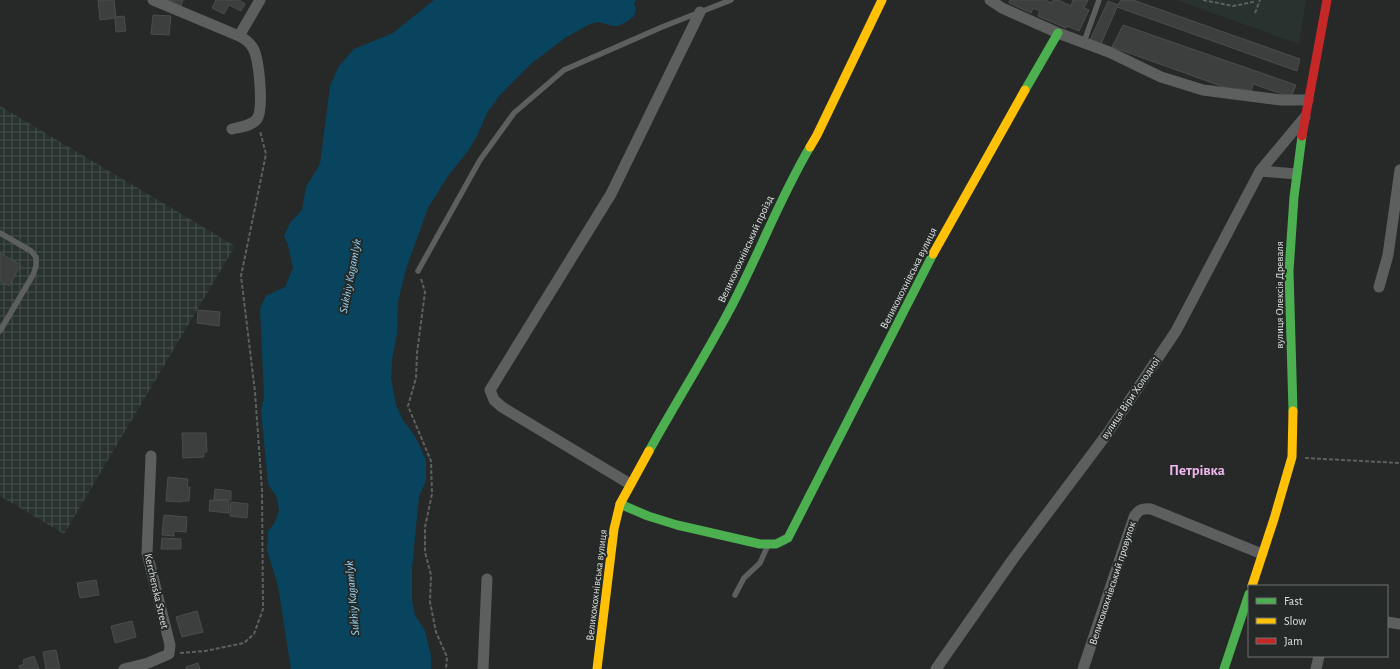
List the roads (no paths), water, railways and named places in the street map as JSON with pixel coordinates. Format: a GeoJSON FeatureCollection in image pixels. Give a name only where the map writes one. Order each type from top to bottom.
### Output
{"type":"FeatureCollection","features":[{"type":"Feature","properties":{"kind":"street"},"geometry":{"type":"LineString","coordinates":[[153,0],[239,36],[247,40],[254,50],[261,88],[260,111],[257,120],[248,125],[232,129]]}},
{"type":"Feature","properties":{"kind":"street"},"geometry":{"type":"LineString","coordinates":[[239,36],[260,0]]}},
{"type":"Feature","properties":{"kind":"street","name":"Великокохнівський проїзд"},"geometry":{"type":"LineString","coordinates":[[620,504],[669,414],[730,311],[785,192],[817,135],[882,0]]}},
{"type":"Feature","properties":{"kind":"street"},"geometry":{"type":"LineString","coordinates":[[990,0],[1002,8],[1058,33],[1084,42],[1161,77],[1203,90],[1281,100],[1308,100]]}},
{"type":"Feature","properties":{"kind":"street","name":"вулиця Олексія Древаля"},"geometry":{"type":"LineString","coordinates":[[1252,585],[1292,457],[1289,271],[1296,174],[1305,116],[1327,0]]}},
{"type":"Feature","properties":{"kind":"street"},"geometry":{"type":"LineString","coordinates":[[630,484],[502,407],[494,400],[490,390],[611,194],[700,12]]}},
{"type":"Feature","properties":{"kind":"street","name":"Великокохнівська вулиця"},"geometry":{"type":"LineString","coordinates":[[768,544],[776,544],[788,538],[936,247],[1058,33]]}},
{"type":"Feature","properties":{"kind":"street","name":"вулиця Віри Холодної"},"geometry":{"type":"LineString","coordinates":[[936,669],[1013,559],[1107,434],[1176,331],[1260,171],[1305,116]]}},
{"type":"Feature","properties":{"kind":"street"},"geometry":{"type":"LineString","coordinates":[[1379,287],[1388,255],[1400,170]]}},
{"type":"Feature","properties":{"kind":"street"},"geometry":{"type":"LineString","coordinates":[[1260,171],[1296,174]]}},
{"type":"Feature","properties":{"kind":"street","name":"Kerchenska Street"},"geometry":{"type":"LineString","coordinates":[[124,669],[148,663],[169,654],[170,645],[147,553],[151,456]]}},
{"type":"Feature","properties":{"kind":"street"},"geometry":{"type":"LineString","coordinates":[[620,504],[648,516],[677,525],[760,544],[768,544]]}},
{"type":"Feature","properties":{"kind":"street","name":"Великокохнівська вулиця"},"geometry":{"type":"LineString","coordinates":[[597,669],[614,529],[620,504]]}},
{"type":"Feature","properties":{"kind":"street","name":"Великокохнівський провулок"},"geometry":{"type":"LineString","coordinates":[[1083,669],[1134,518],[1137,512],[1143,508],[1151,509],[1262,554]]}},
{"type":"Feature","properties":{"kind":"street"},"geometry":{"type":"LineString","coordinates":[[483,669],[487,579]]}},
{"type":"Feature","properties":{"kind":"street"},"geometry":{"type":"LineString","coordinates":[[1224,669],[1248,597]]}},
{"type":"Feature","properties":{"kind":"street"},"geometry":{"type":"LineString","coordinates":[[1388,622],[1400,624]]}},
{"type":"Feature","properties":{"kind":"street"},"geometry":{"type":"LineString","coordinates":[[1316,669],[1319,657]]}},
{"type":"Feature","properties":{"kind":"lane"},"geometry":{"type":"LineString","coordinates":[[418,271],[480,160],[514,113],[564,70],[656,29],[731,0]]}},
{"type":"Feature","properties":{"kind":"lane"},"geometry":{"type":"LineString","coordinates":[[1084,42],[1099,0]]}},
{"type":"Feature","properties":{"kind":"lane"},"geometry":{"type":"LineString","coordinates":[[0,233],[31,251],[36,257],[36,266],[33,275],[0,331]]}},
{"type":"Feature","properties":{"kind":"lane"},"geometry":{"type":"LineString","coordinates":[[735,595],[744,578],[760,563],[768,544]]}},
{"type":"Feature","properties":{"kind":"water","name":"Sukhiy Kagamlyk"},"geometry":{"type":"Polygon","coordinates":[[[434,0],[636,0],[634,4],[636,9],[634,16],[618,26],[599,22],[590,24],[565,38],[532,63],[500,95],[487,113],[477,136],[468,151],[448,176],[428,208],[406,269],[398,302],[397,333],[392,360],[391,378],[396,405],[403,420],[415,436],[426,460],[426,481],[419,496],[412,569],[412,601],[415,615],[425,631],[431,656],[431,669],[291,669],[278,586],[267,550],[268,531],[274,524],[279,511],[277,498],[268,484],[261,410],[264,397],[260,308],[266,296],[285,287],[293,268],[288,245],[284,236],[290,223],[302,210],[306,187],[320,164],[330,86],[339,66],[354,49],[393,33],[434,0]]]}},
{"type":"Feature","properties":{"kind":"district","name":"Петрівка"},"geometry":{"type":"Point","coordinates":[1197,470]}}]}
